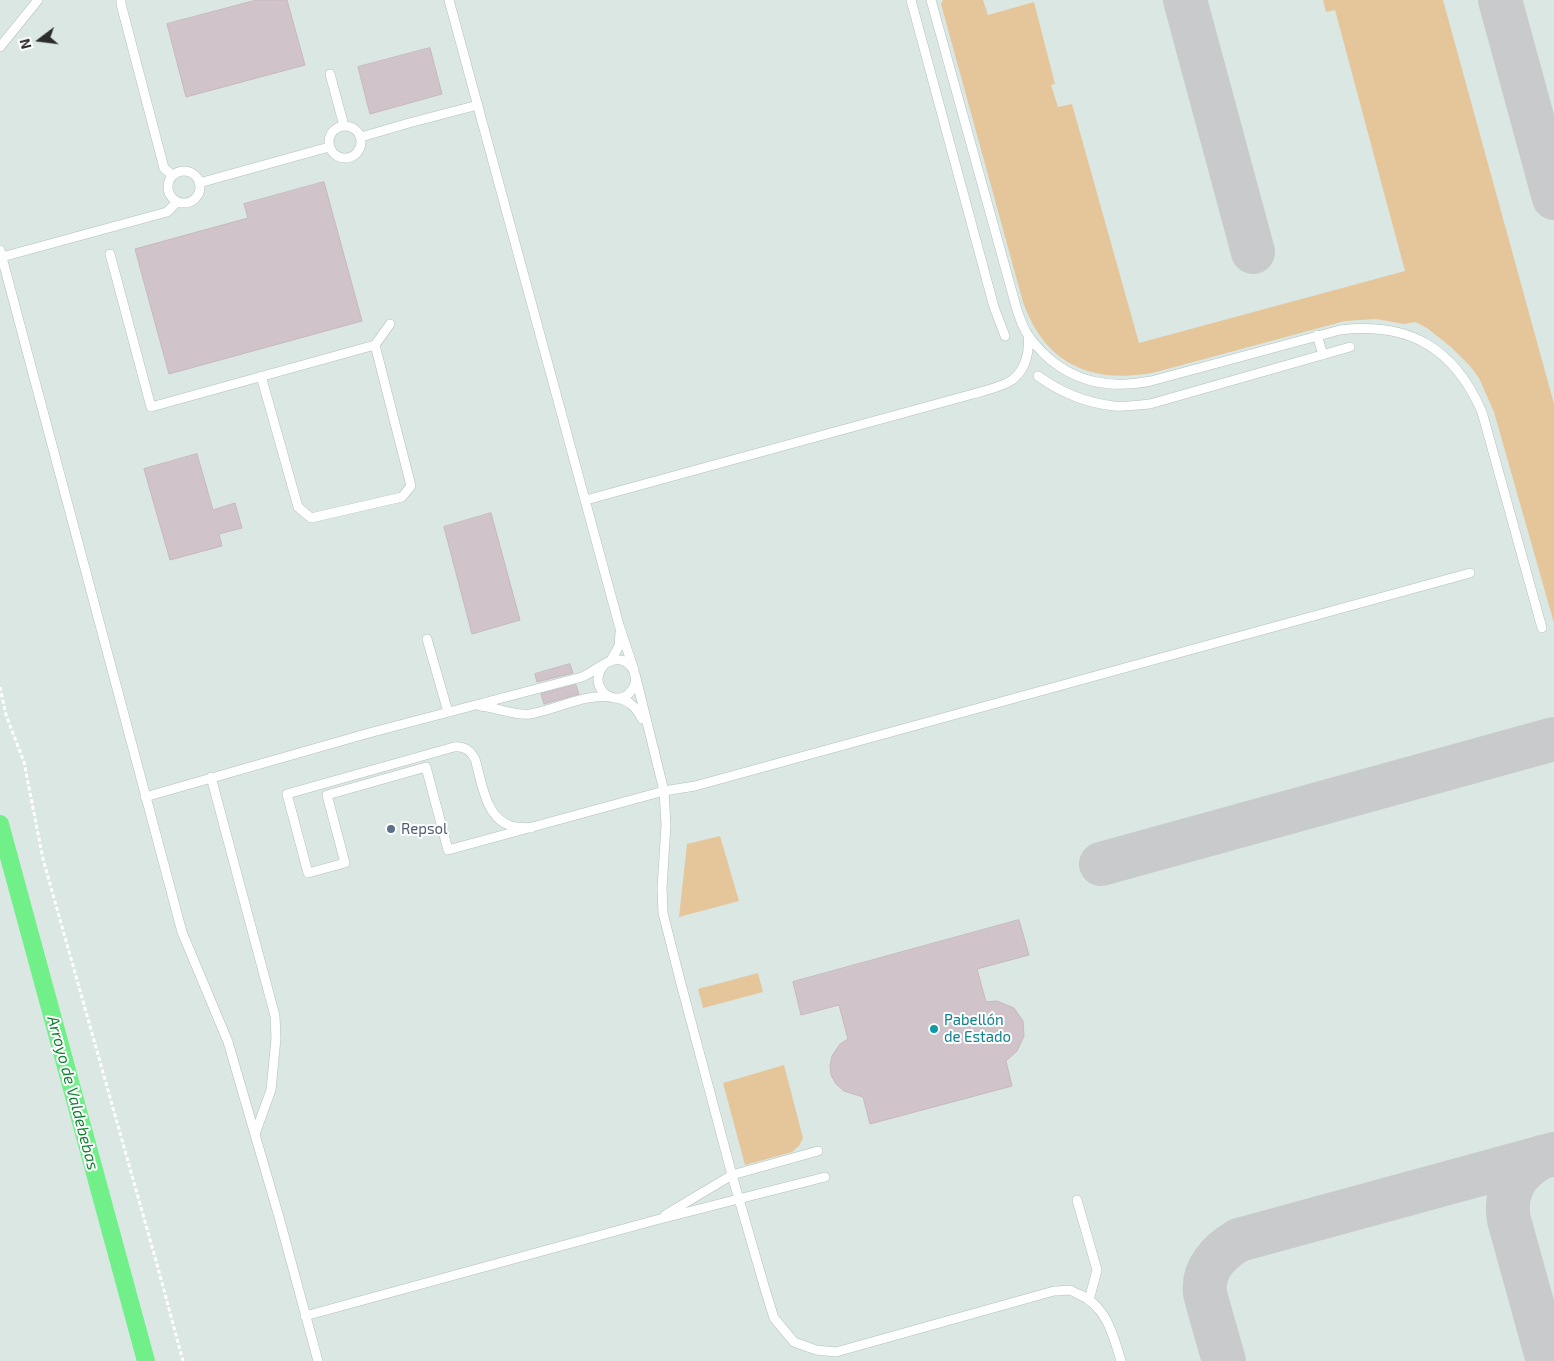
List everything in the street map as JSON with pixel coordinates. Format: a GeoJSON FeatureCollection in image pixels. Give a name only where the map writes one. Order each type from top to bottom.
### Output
{"type":"FeatureCollection","features":[{"type":"Feature","properties":{"kind":"lane"},"geometry":{"type":"LineString","coordinates":[[0,47],[38,0]]}},
{"type":"Feature","properties":{"kind":"lane"},"geometry":{"type":"LineString","coordinates":[[122,0],[121,4],[164,168],[172,175]]}},
{"type":"Feature","properties":{"kind":"lane"},"geometry":{"type":"LineString","coordinates":[[449,0],[634,672],[664,791],[666,825],[662,888],[663,913],[732,1175],[774,1318],[794,1342],[816,1350],[836,1352],[1054,1291],[1070,1290],[1096,1305],[1106,1318],[1114,1336],[1121,1361]]}},
{"type":"Feature","properties":{"kind":"lane"},"geometry":{"type":"LineString","coordinates":[[911,0],[994,307],[1004,336]]}},
{"type":"Feature","properties":{"kind":"lane"},"geometry":{"type":"LineString","coordinates":[[586,500],[973,394],[1008,382],[1025,364],[1029,347],[1028,336],[1017,310],[931,0]]}},
{"type":"Feature","properties":{"kind":"lane"},"geometry":{"type":"LineString","coordinates":[[330,74],[344,126]]}},
{"type":"Feature","properties":{"kind":"lane"},"geometry":{"type":"LineString","coordinates":[[361,137],[478,105]]}},
{"type":"Feature","properties":{"kind":"lane"},"geometry":{"type":"LineString","coordinates":[[339,126],[350,126],[357,130],[361,137],[361,148],[355,155],[346,158],[338,156],[330,147],[330,135],[339,126]]}},
{"type":"Feature","properties":{"kind":"lane"},"geometry":{"type":"LineString","coordinates":[[199,183],[330,147]]}},
{"type":"Feature","properties":{"kind":"lane"},"geometry":{"type":"LineString","coordinates":[[178,172],[188,172],[195,175],[199,183],[200,194],[194,201],[185,203],[177,202],[171,196],[168,188],[168,180],[178,172]]}},
{"type":"Feature","properties":{"kind":"lane"},"geometry":{"type":"LineString","coordinates":[[177,202],[167,212],[1,253],[182,932],[228,1042],[318,1361]]}},
{"type":"Feature","properties":{"kind":"lane"},"geometry":{"type":"LineString","coordinates":[[110,254],[151,406],[375,345],[390,324]]}},
{"type":"Feature","properties":{"kind":"lane"},"geometry":{"type":"LineString","coordinates":[[1028,336],[1047,356],[1067,371],[1095,382],[1124,385],[1151,381],[1317,335],[1355,328],[1378,328],[1398,332],[1438,351],[1459,371],[1469,385],[1482,412],[1542,628]]}},
{"type":"Feature","properties":{"kind":"lane"},"geometry":{"type":"LineString","coordinates":[[1317,335],[1323,355]]}},
{"type":"Feature","properties":{"kind":"lane"},"geometry":{"type":"LineString","coordinates":[[261,376],[298,507],[311,518],[402,497],[411,486],[375,345]]}},
{"type":"Feature","properties":{"kind":"lane"},"geometry":{"type":"LineString","coordinates":[[1038,376],[1051,386],[1087,402],[1116,406],[1150,404],[1350,347]]}},
{"type":"Feature","properties":{"kind":"lane"},"geometry":{"type":"LineString","coordinates":[[531,828],[514,827],[500,821],[494,815],[489,808],[475,759],[471,752],[462,747],[454,747],[287,794],[308,873],[345,863],[327,795],[426,767],[448,850],[531,828],[664,791],[695,786],[1470,574]]}},
{"type":"Feature","properties":{"kind":"lane"},"geometry":{"type":"LineString","coordinates":[[145,797],[472,705],[582,677],[608,663],[624,661],[631,666],[634,672],[635,683],[631,691],[624,696],[615,698],[606,695],[599,686],[598,674],[608,663],[619,646],[620,625]]}},
{"type":"Feature","properties":{"kind":"lane"},"geometry":{"type":"LineString","coordinates":[[427,639],[448,712]]}},
{"type":"Feature","properties":{"kind":"lane"},"geometry":{"type":"LineString","coordinates":[[472,705],[530,714],[605,696],[628,701],[635,706],[649,732]]}},
{"type":"Feature","properties":{"kind":"lane"},"geometry":{"type":"LineString","coordinates":[[211,777],[275,1016],[276,1038],[271,1090],[254,1134]]}},
{"type":"Feature","properties":{"kind":"lane"},"geometry":{"type":"LineString","coordinates":[[656,1220],[732,1175],[818,1151]]}},
{"type":"Feature","properties":{"kind":"lane"},"geometry":{"type":"LineString","coordinates":[[305,1316],[656,1220],[825,1177]]}},
{"type":"Feature","properties":{"kind":"lane"},"geometry":{"type":"LineString","coordinates":[[1077,1200],[1096,1270],[1089,1300]]}},
{"type":"Feature","properties":{"kind":"path"},"geometry":{"type":"LineString","coordinates":[[0,687],[6,715],[24,762],[43,859],[183,1361]]}},
{"type":"Feature","properties":{"kind":"shaded area"},"geometry":{"type":"Polygon","coordinates":[[[0,0],[1554,0],[1554,1361],[0,1361],[0,0]]]}},
{"type":"Feature","properties":{"kind":"shaded area"},"geometry":{"type":"Polygon","coordinates":[[[943,0],[983,0],[988,15],[1034,2],[1055,84],[1051,85],[1058,107],[1072,104],[1139,343],[1405,271],[1335,10],[1326,12],[1323,0],[1443,0],[1554,404],[1554,623],[1494,412],[1479,378],[1470,366],[1451,347],[1427,328],[1415,322],[1404,324],[1376,319],[1345,321],[1156,372],[1133,375],[1112,375],[1092,372],[1074,366],[1058,355],[1044,341],[1032,324],[1023,302],[941,4],[943,0]]]}},
{"type":"Feature","properties":{"kind":"shaded area"},"geometry":{"type":"Polygon","coordinates":[[[720,836],[739,901],[679,917],[687,844],[720,836]]]}},
{"type":"Feature","properties":{"kind":"shaded area"},"geometry":{"type":"Polygon","coordinates":[[[758,973],[763,992],[703,1008],[698,989],[758,973]]]}},
{"type":"Feature","properties":{"kind":"shaded area"},"geometry":{"type":"Polygon","coordinates":[[[784,1065],[803,1138],[799,1146],[792,1152],[745,1165],[723,1083],[784,1065]]]}},
{"type":"Feature","properties":{"kind":"building"},"geometry":{"type":"Polygon","coordinates":[[[257,0],[287,0],[305,65],[186,97],[167,24],[257,0]]]}},
{"type":"Feature","properties":{"kind":"building"},"geometry":{"type":"Polygon","coordinates":[[[430,48],[442,94],[370,114],[358,67],[430,48]]]}},
{"type":"Feature","properties":{"kind":"building"},"geometry":{"type":"Polygon","coordinates":[[[324,182],[362,321],[169,374],[135,249],[248,218],[244,204],[324,182]]]}},
{"type":"Feature","properties":{"kind":"building"},"geometry":{"type":"Polygon","coordinates":[[[197,454],[213,510],[235,503],[242,528],[219,534],[222,546],[170,560],[144,469],[197,454]]]}},
{"type":"Feature","properties":{"kind":"building"},"geometry":{"type":"Polygon","coordinates":[[[491,513],[520,620],[472,634],[444,527],[491,513]]]}},
{"type":"Feature","properties":{"kind":"building"},"geometry":{"type":"Polygon","coordinates":[[[570,664],[573,673],[537,682],[535,674],[570,664]]]}},
{"type":"Feature","properties":{"kind":"building"},"geometry":{"type":"Polygon","coordinates":[[[576,685],[579,694],[544,704],[541,694],[576,685]]]}},
{"type":"Feature","properties":{"kind":"building","name":"Pabellón de Estado"},"geometry":{"type":"Polygon","coordinates":[[[1019,920],[1029,955],[977,969],[986,1002],[997,1001],[1014,1008],[1023,1021],[1024,1036],[1017,1051],[1006,1061],[1012,1086],[870,1124],[863,1097],[844,1091],[836,1084],[831,1075],[832,1056],[840,1044],[848,1039],[839,1005],[801,1015],[793,982],[1019,920]]]}},
{"type":"Feature","properties":{"kind":"waterway","name":"Arroyo de Valdebebas"},"geometry":{"type":"LineString","coordinates":[[0,824],[146,1361]]}},
{"type":"Feature","properties":{"kind":"taxiway"},"geometry":{"type":"LineString","coordinates":[[1185,0],[1253,252]]}},
{"type":"Feature","properties":{"kind":"taxiway"},"geometry":{"type":"LineString","coordinates":[[1500,0],[1554,198]]}},
{"type":"Feature","properties":{"kind":"taxiway"},"geometry":{"type":"LineString","coordinates":[[1101,864],[1554,739]]}},
{"type":"Feature","properties":{"kind":"taxiway"},"geometry":{"type":"LineString","coordinates":[[1224,1361],[1205,1293],[1205,1284],[1209,1269],[1219,1255],[1239,1240],[1554,1154]]}},
{"type":"Feature","properties":{"kind":"taxiway"},"geometry":{"type":"LineString","coordinates":[[1542,1157],[1519,1175],[1510,1191],[1508,1210],[1509,1220],[1548,1361]]}},
{"type":"Feature","properties":{"kind":"place","name":"Repsol"},"geometry":{"type":"Point","coordinates":[391,829]}},
{"type":"Feature","properties":{"kind":"place","name":"Pabellón de Estado"},"geometry":{"type":"Point","coordinates":[934,1029]}}]}
